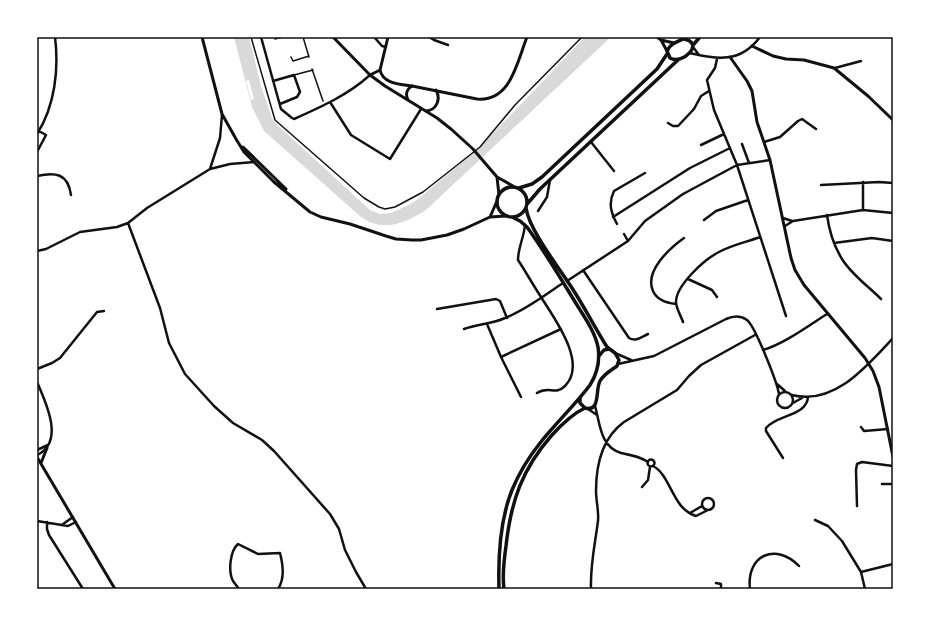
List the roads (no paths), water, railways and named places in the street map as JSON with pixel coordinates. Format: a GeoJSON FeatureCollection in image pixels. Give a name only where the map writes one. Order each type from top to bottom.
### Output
{"type":"FeatureCollection","features":[{"type":"Feature","properties":{"kind":"main road"},"geometry":{"type":"LineString","coordinates":[[512,217],[520,215],[528,203],[550,180],[679,59],[689,53],[700,37]]}},
{"type":"Feature","properties":{"kind":"main road"},"geometry":{"type":"LineString","coordinates":[[519,188],[532,184],[542,177],[657,69],[674,43],[686,38],[690,40],[693,46]]}},
{"type":"Feature","properties":{"kind":"main road"},"geometry":{"type":"LineString","coordinates":[[667,52],[671,59],[679,59]]}},
{"type":"Feature","properties":{"kind":"main road"},"geometry":{"type":"LineString","coordinates":[[504,589],[504,564],[509,519],[517,490],[531,464],[547,441],[568,419],[595,406],[599,381],[604,375],[617,366],[619,360],[615,353],[609,349],[565,282],[524,224],[512,217],[506,216],[499,210],[497,201],[499,195],[504,189],[513,186],[519,188],[526,194],[528,203]]}},
{"type":"Feature","properties":{"kind":"main road"},"geometry":{"type":"LineString","coordinates":[[499,589],[499,567],[503,524],[512,490],[525,464],[536,448],[580,398],[595,376],[598,357],[598,346],[590,327],[531,224],[526,208]]}},
{"type":"Feature","properties":{"kind":"main road"},"geometry":{"type":"LineString","coordinates":[[598,357],[604,350],[609,349]]}},
{"type":"Feature","properties":{"kind":"main road"},"geometry":{"type":"LineString","coordinates":[[580,398],[580,403],[587,409]]}},
{"type":"Feature","properties":{"kind":"street"},"geometry":{"type":"LineString","coordinates":[[37,152],[46,135],[38,132],[51,105],[56,63],[55,37]]}},
{"type":"Feature","properties":{"kind":"street"},"geometry":{"type":"LineString","coordinates":[[202,37],[222,114],[240,145],[307,210],[318,216],[350,224],[396,239],[418,240],[440,237],[464,229],[490,217],[506,216]]}},
{"type":"Feature","properties":{"kind":"street"},"geometry":{"type":"LineString","coordinates":[[251,37],[275,120],[364,198],[384,209],[395,207],[423,192],[474,151],[515,105],[582,37]]}},
{"type":"Feature","properties":{"kind":"street"},"geometry":{"type":"LineString","coordinates":[[261,37],[281,109],[294,119],[352,90],[370,75],[380,70]]}},
{"type":"Feature","properties":{"kind":"street"},"geometry":{"type":"LineString","coordinates":[[275,40],[283,37]]}},
{"type":"Feature","properties":{"kind":"street"},"geometry":{"type":"LineString","coordinates":[[291,57],[293,61],[309,57],[303,37]]}},
{"type":"Feature","properties":{"kind":"street"},"geometry":{"type":"LineString","coordinates":[[333,37],[370,75],[437,118],[473,148],[497,177],[513,186]]}},
{"type":"Feature","properties":{"kind":"street"},"geometry":{"type":"LineString","coordinates":[[374,37],[382,46],[386,47]]}},
{"type":"Feature","properties":{"kind":"street"},"geometry":{"type":"LineString","coordinates":[[388,37],[380,70],[381,76],[386,80],[482,99],[492,98],[501,93],[510,80],[527,37]]}},
{"type":"Feature","properties":{"kind":"street"},"geometry":{"type":"LineString","coordinates":[[657,37],[661,40],[674,43]]}},
{"type":"Feature","properties":{"kind":"street"},"geometry":{"type":"LineString","coordinates":[[689,53],[717,59],[730,57],[742,53],[752,46],[760,37]]}},
{"type":"Feature","properties":{"kind":"street"},"geometry":{"type":"LineString","coordinates":[[430,38],[448,45]]}},
{"type":"Feature","properties":{"kind":"street"},"geometry":{"type":"LineString","coordinates":[[661,40],[667,52]]}},
{"type":"Feature","properties":{"kind":"street"},"geometry":{"type":"LineString","coordinates":[[693,46],[699,55]]}},
{"type":"Feature","properties":{"kind":"street"},"geometry":{"type":"LineString","coordinates":[[752,46],[780,58],[804,60],[834,68],[868,96],[893,120]]}},
{"type":"Feature","properties":{"kind":"street"},"geometry":{"type":"LineString","coordinates":[[730,57],[751,88],[757,122],[770,160],[792,258],[798,275],[807,289],[869,364],[877,380],[893,457]]}},
{"type":"Feature","properties":{"kind":"street"},"geometry":{"type":"LineString","coordinates":[[717,59],[715,68],[708,80],[709,91],[716,114],[737,165],[786,316]]}},
{"type":"Feature","properties":{"kind":"street"},"geometry":{"type":"LineString","coordinates":[[834,68],[861,61]]}},
{"type":"Feature","properties":{"kind":"street"},"geometry":{"type":"LineString","coordinates":[[273,81],[312,69],[323,101]]}},
{"type":"Feature","properties":{"kind":"street"},"geometry":{"type":"LineString","coordinates":[[280,104],[297,97],[300,94],[294,75]]}},
{"type":"Feature","properties":{"kind":"street"},"geometry":{"type":"LineString","coordinates":[[408,100],[406,92],[408,88],[412,86]]}},
{"type":"Feature","properties":{"kind":"street"},"geometry":{"type":"LineString","coordinates":[[436,90],[439,99]]}},
{"type":"Feature","properties":{"kind":"street"},"geometry":{"type":"LineString","coordinates":[[668,123],[672,126],[678,126],[694,109],[701,96],[709,91]]}},
{"type":"Feature","properties":{"kind":"street"},"geometry":{"type":"LineString","coordinates":[[425,111],[434,108],[439,99],[448,93]]}},
{"type":"Feature","properties":{"kind":"street"},"geometry":{"type":"LineString","coordinates":[[330,102],[351,135],[390,159],[422,109]]}},
{"type":"Feature","properties":{"kind":"street"},"geometry":{"type":"LineString","coordinates":[[434,108],[437,118]]}},
{"type":"Feature","properties":{"kind":"street"},"geometry":{"type":"LineString","coordinates":[[210,169],[220,138],[222,114]]}},
{"type":"Feature","properties":{"kind":"street"},"geometry":{"type":"LineString","coordinates":[[764,142],[780,137],[802,118],[816,129]]}},
{"type":"Feature","properties":{"kind":"street"},"geometry":{"type":"LineString","coordinates":[[701,145],[724,134]]}},
{"type":"Feature","properties":{"kind":"street"},"geometry":{"type":"LineString","coordinates":[[591,142],[614,171]]}},
{"type":"Feature","properties":{"kind":"street"},"geometry":{"type":"LineString","coordinates":[[742,144],[750,163]]}},
{"type":"Feature","properties":{"kind":"street"},"geometry":{"type":"LineString","coordinates":[[613,217],[690,168],[730,148]]}},
{"type":"Feature","properties":{"kind":"street"},"geometry":{"type":"LineString","coordinates":[[464,329],[507,318],[521,311],[628,241],[645,221],[683,194],[737,165],[770,160]]}},
{"type":"Feature","properties":{"kind":"street"},"geometry":{"type":"LineString","coordinates":[[37,252],[80,232],[117,227],[128,223],[147,208],[210,169],[230,164],[256,162]]}},
{"type":"Feature","properties":{"kind":"street"},"geometry":{"type":"LineString","coordinates":[[617,224],[613,217],[610,202],[614,191],[645,173]]}},
{"type":"Feature","properties":{"kind":"street"},"geometry":{"type":"LineString","coordinates":[[37,176],[50,174],[60,176],[68,183],[71,195]]}},
{"type":"Feature","properties":{"kind":"street"},"geometry":{"type":"LineString","coordinates":[[497,177],[499,195]]}},
{"type":"Feature","properties":{"kind":"street"},"geometry":{"type":"LineString","coordinates":[[538,210],[548,197],[550,180]]}},
{"type":"Feature","properties":{"kind":"street"},"geometry":{"type":"LineString","coordinates":[[821,185],[862,182],[893,183]]}},
{"type":"Feature","properties":{"kind":"street"},"geometry":{"type":"LineString","coordinates":[[862,182],[863,210]]}},
{"type":"Feature","properties":{"kind":"street"},"geometry":{"type":"LineString","coordinates":[[704,220],[716,211],[748,200]]}},
{"type":"Feature","properties":{"kind":"street"},"geometry":{"type":"LineString","coordinates":[[490,217],[497,201]]}},
{"type":"Feature","properties":{"kind":"street"},"geometry":{"type":"LineString","coordinates":[[785,226],[793,221],[863,210],[893,213]]}},
{"type":"Feature","properties":{"kind":"street"},"geometry":{"type":"LineString","coordinates":[[827,215],[838,253],[848,266],[881,299]]}},
{"type":"Feature","properties":{"kind":"street"},"geometry":{"type":"LineString","coordinates":[[783,218],[793,221]]}},
{"type":"Feature","properties":{"kind":"street"},"geometry":{"type":"LineString","coordinates":[[128,223],[160,308],[169,343],[185,374],[198,390],[228,418],[262,440],[274,451],[330,514],[339,529],[345,550],[366,589]]}},
{"type":"Feature","properties":{"kind":"street"},"geometry":{"type":"LineString","coordinates":[[524,224],[518,260],[561,328],[573,366],[572,374],[568,383],[561,389],[555,391],[544,389],[537,393]]}},
{"type":"Feature","properties":{"kind":"street"},"geometry":{"type":"LineString","coordinates":[[624,234],[628,241]]}},
{"type":"Feature","properties":{"kind":"street"},"geometry":{"type":"LineString","coordinates":[[683,322],[676,304],[677,294],[688,279],[719,252],[760,237]]}},
{"type":"Feature","properties":{"kind":"street"},"geometry":{"type":"LineString","coordinates":[[676,304],[668,303],[657,297],[651,282],[652,275],[660,261],[684,238]]}},
{"type":"Feature","properties":{"kind":"street"},"geometry":{"type":"LineString","coordinates":[[834,243],[872,238],[893,241]]}},
{"type":"Feature","properties":{"kind":"street"},"geometry":{"type":"LineString","coordinates":[[583,270],[629,338],[637,340],[648,334]]}},
{"type":"Feature","properties":{"kind":"street"},"geometry":{"type":"LineString","coordinates":[[688,279],[712,290],[718,297]]}},
{"type":"Feature","properties":{"kind":"street"},"geometry":{"type":"LineString","coordinates":[[437,309],[496,299],[500,301],[507,318]]}},
{"type":"Feature","properties":{"kind":"street"},"geometry":{"type":"LineString","coordinates":[[37,369],[59,359],[97,312],[104,311]]}},
{"type":"Feature","properties":{"kind":"street"},"geometry":{"type":"LineString","coordinates":[[763,350],[795,334],[827,314]]}},
{"type":"Feature","properties":{"kind":"street"},"geometry":{"type":"LineString","coordinates":[[618,364],[654,356],[726,319],[736,316],[747,320],[750,323],[776,383],[779,394],[777,400],[780,407],[787,408],[792,403],[802,398],[827,392],[856,377],[893,338]]}},
{"type":"Feature","properties":{"kind":"street"},"geometry":{"type":"LineString","coordinates":[[487,324],[489,332],[522,397]]}},
{"type":"Feature","properties":{"kind":"street"},"geometry":{"type":"LineString","coordinates":[[501,357],[561,328]]}},
{"type":"Feature","properties":{"kind":"street"},"geometry":{"type":"LineString","coordinates":[[688,332],[691,337]]}},
{"type":"Feature","properties":{"kind":"street"},"geometry":{"type":"LineString","coordinates":[[591,589],[598,521],[596,490],[599,462],[604,444],[617,427],[677,390],[701,365],[755,335]]}},
{"type":"Feature","properties":{"kind":"street"},"geometry":{"type":"LineString","coordinates":[[615,353],[631,360]]}},
{"type":"Feature","properties":{"kind":"street"},"geometry":{"type":"LineString","coordinates":[[37,382],[52,423],[52,436],[41,463]]}},
{"type":"Feature","properties":{"kind":"street"},"geometry":{"type":"LineString","coordinates":[[776,383],[785,392],[802,398]]}},
{"type":"Feature","properties":{"kind":"street"},"geometry":{"type":"LineString","coordinates":[[779,394],[785,392]]}},
{"type":"Feature","properties":{"kind":"street"},"geometry":{"type":"LineString","coordinates":[[792,395],[792,403]]}},
{"type":"Feature","properties":{"kind":"street"},"geometry":{"type":"LineString","coordinates":[[783,458],[766,431],[766,428],[773,422],[796,413],[808,402],[808,397]]}},
{"type":"Feature","properties":{"kind":"street"},"geometry":{"type":"LineString","coordinates":[[595,406],[603,436],[608,445],[616,451],[638,456],[648,462],[648,465],[656,468],[662,474],[682,509],[690,514],[699,516],[712,509],[714,501],[711,498],[703,500],[702,506],[690,514]]}},
{"type":"Feature","properties":{"kind":"street"},"geometry":{"type":"LineString","coordinates":[[587,409],[597,414]]}},
{"type":"Feature","properties":{"kind":"street"},"geometry":{"type":"LineString","coordinates":[[861,427],[864,430],[888,429]]}},
{"type":"Feature","properties":{"kind":"street"},"geometry":{"type":"LineString","coordinates":[[889,435],[893,434]]}},
{"type":"Feature","properties":{"kind":"street"},"geometry":{"type":"LineString","coordinates":[[37,450],[48,446]]}},
{"type":"Feature","properties":{"kind":"street"},"geometry":{"type":"LineString","coordinates":[[48,446],[37,456],[114,589]]}},
{"type":"Feature","properties":{"kind":"street"},"geometry":{"type":"LineString","coordinates":[[642,487],[648,480],[654,463],[650,460],[648,462]]}},
{"type":"Feature","properties":{"kind":"street"},"geometry":{"type":"LineString","coordinates":[[857,506],[857,464],[862,462],[893,466]]}},
{"type":"Feature","properties":{"kind":"street"},"geometry":{"type":"LineString","coordinates":[[882,484],[893,484]]}},
{"type":"Feature","properties":{"kind":"street"},"geometry":{"type":"LineString","coordinates":[[702,506],[708,510]]}},
{"type":"Feature","properties":{"kind":"street"},"geometry":{"type":"LineString","coordinates":[[62,524],[73,517]]}},
{"type":"Feature","properties":{"kind":"street"},"geometry":{"type":"LineString","coordinates":[[815,520],[828,526],[837,534],[861,572],[865,589]]}},
{"type":"Feature","properties":{"kind":"street"},"geometry":{"type":"LineString","coordinates":[[37,521],[70,525],[76,522]]}},
{"type":"Feature","properties":{"kind":"street"},"geometry":{"type":"LineString","coordinates":[[47,522],[49,535],[83,589]]}},
{"type":"Feature","properties":{"kind":"street"},"geometry":{"type":"LineString","coordinates":[[239,589],[234,582],[231,571],[233,552],[238,544],[258,554],[280,553],[282,582],[278,589]]}},
{"type":"Feature","properties":{"kind":"street"},"geometry":{"type":"LineString","coordinates":[[750,589],[750,571],[756,562],[762,557],[774,553],[789,557],[799,566]]}},
{"type":"Feature","properties":{"kind":"street"},"geometry":{"type":"LineString","coordinates":[[861,572],[893,564]]}},
{"type":"Feature","properties":{"kind":"street"},"geometry":{"type":"LineString","coordinates":[[716,583],[721,584],[721,589]]}}]}
